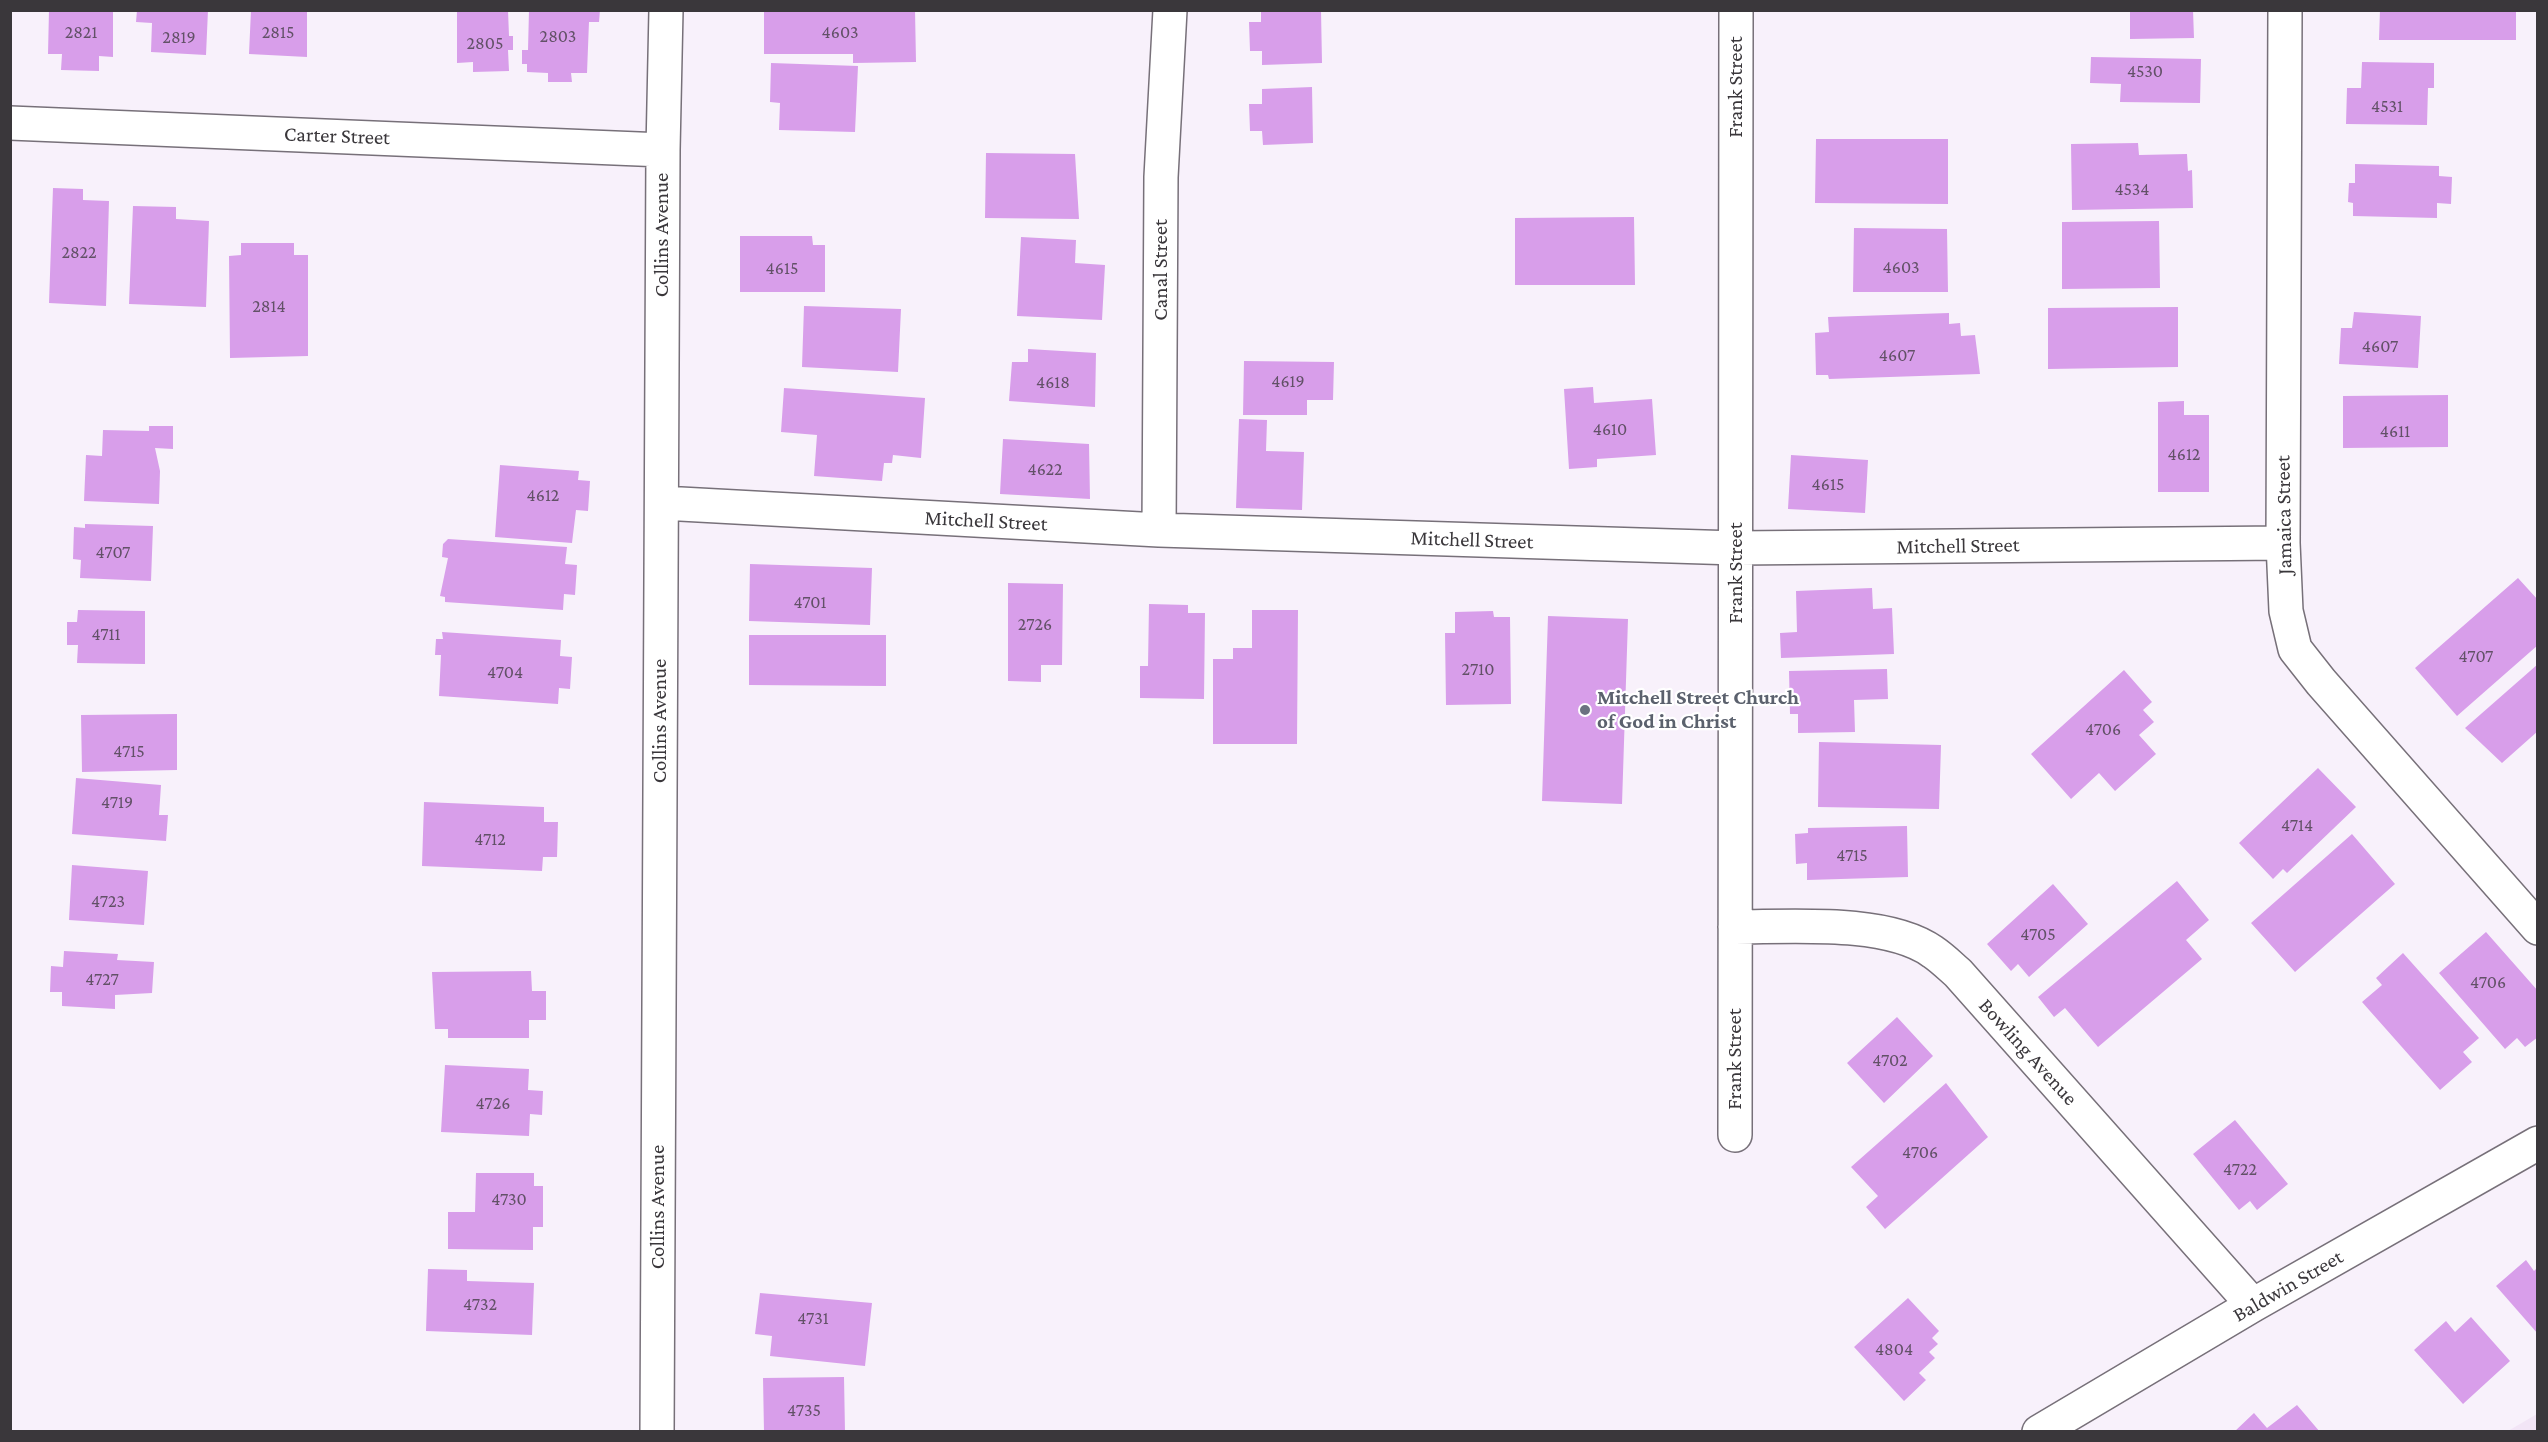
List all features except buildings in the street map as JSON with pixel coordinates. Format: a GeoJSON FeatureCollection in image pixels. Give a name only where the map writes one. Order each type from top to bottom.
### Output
{"type":"FeatureCollection","features":[{"type":"Feature","properties":{"kind":"street","name":"Collins Avenue"},"geometry":{"type":"LineString","coordinates":[[657,1431],[663,150],[666,10]]}},
{"type":"Feature","properties":{"kind":"street","name":"Canal Street"},"geometry":{"type":"LineString","coordinates":[[1159,530],[1161,177],[1170,10]]}},
{"type":"Feature","properties":{"kind":"street","name":"Frank Street"},"geometry":{"type":"LineString","coordinates":[[1735,1135],[1736,10]]}},
{"type":"Feature","properties":{"kind":"street","name":"Jamaica Street"},"geometry":{"type":"LineString","coordinates":[[2285,10],[2283,543],[2286,611],[2295,649],[2321,682],[2538,928]]}},
{"type":"Feature","properties":{"kind":"street","name":"Carter Street"},"geometry":{"type":"LineString","coordinates":[[10,123],[663,150]]}},
{"type":"Feature","properties":{"kind":"street","name":"Mitchell Street"},"geometry":{"type":"LineString","coordinates":[[662,503],[1159,530],[1736,548],[2283,543]]}},
{"type":"Feature","properties":{"kind":"street","name":"Bowling Avenue"},"geometry":{"type":"LineString","coordinates":[[1735,927],[1854,928],[1904,939],[1932,951],[1958,973],[2253,1305]]}},
{"type":"Feature","properties":{"kind":"street","name":"Baldwin Street"},"geometry":{"type":"LineString","coordinates":[[2039,1431],[2253,1305],[2538,1143]]}},
{"type":"Feature","properties":{"kind":"shaded area"},"geometry":{"type":"Polygon","coordinates":[[[2537,1414],[2537,1431],[2508,1431],[2537,1414]]]}},
{"type":"Feature","properties":{"kind":"place","name":"Mitchell Street Church of God in Christ"},"geometry":{"type":"Point","coordinates":[1585,710]}}]}
